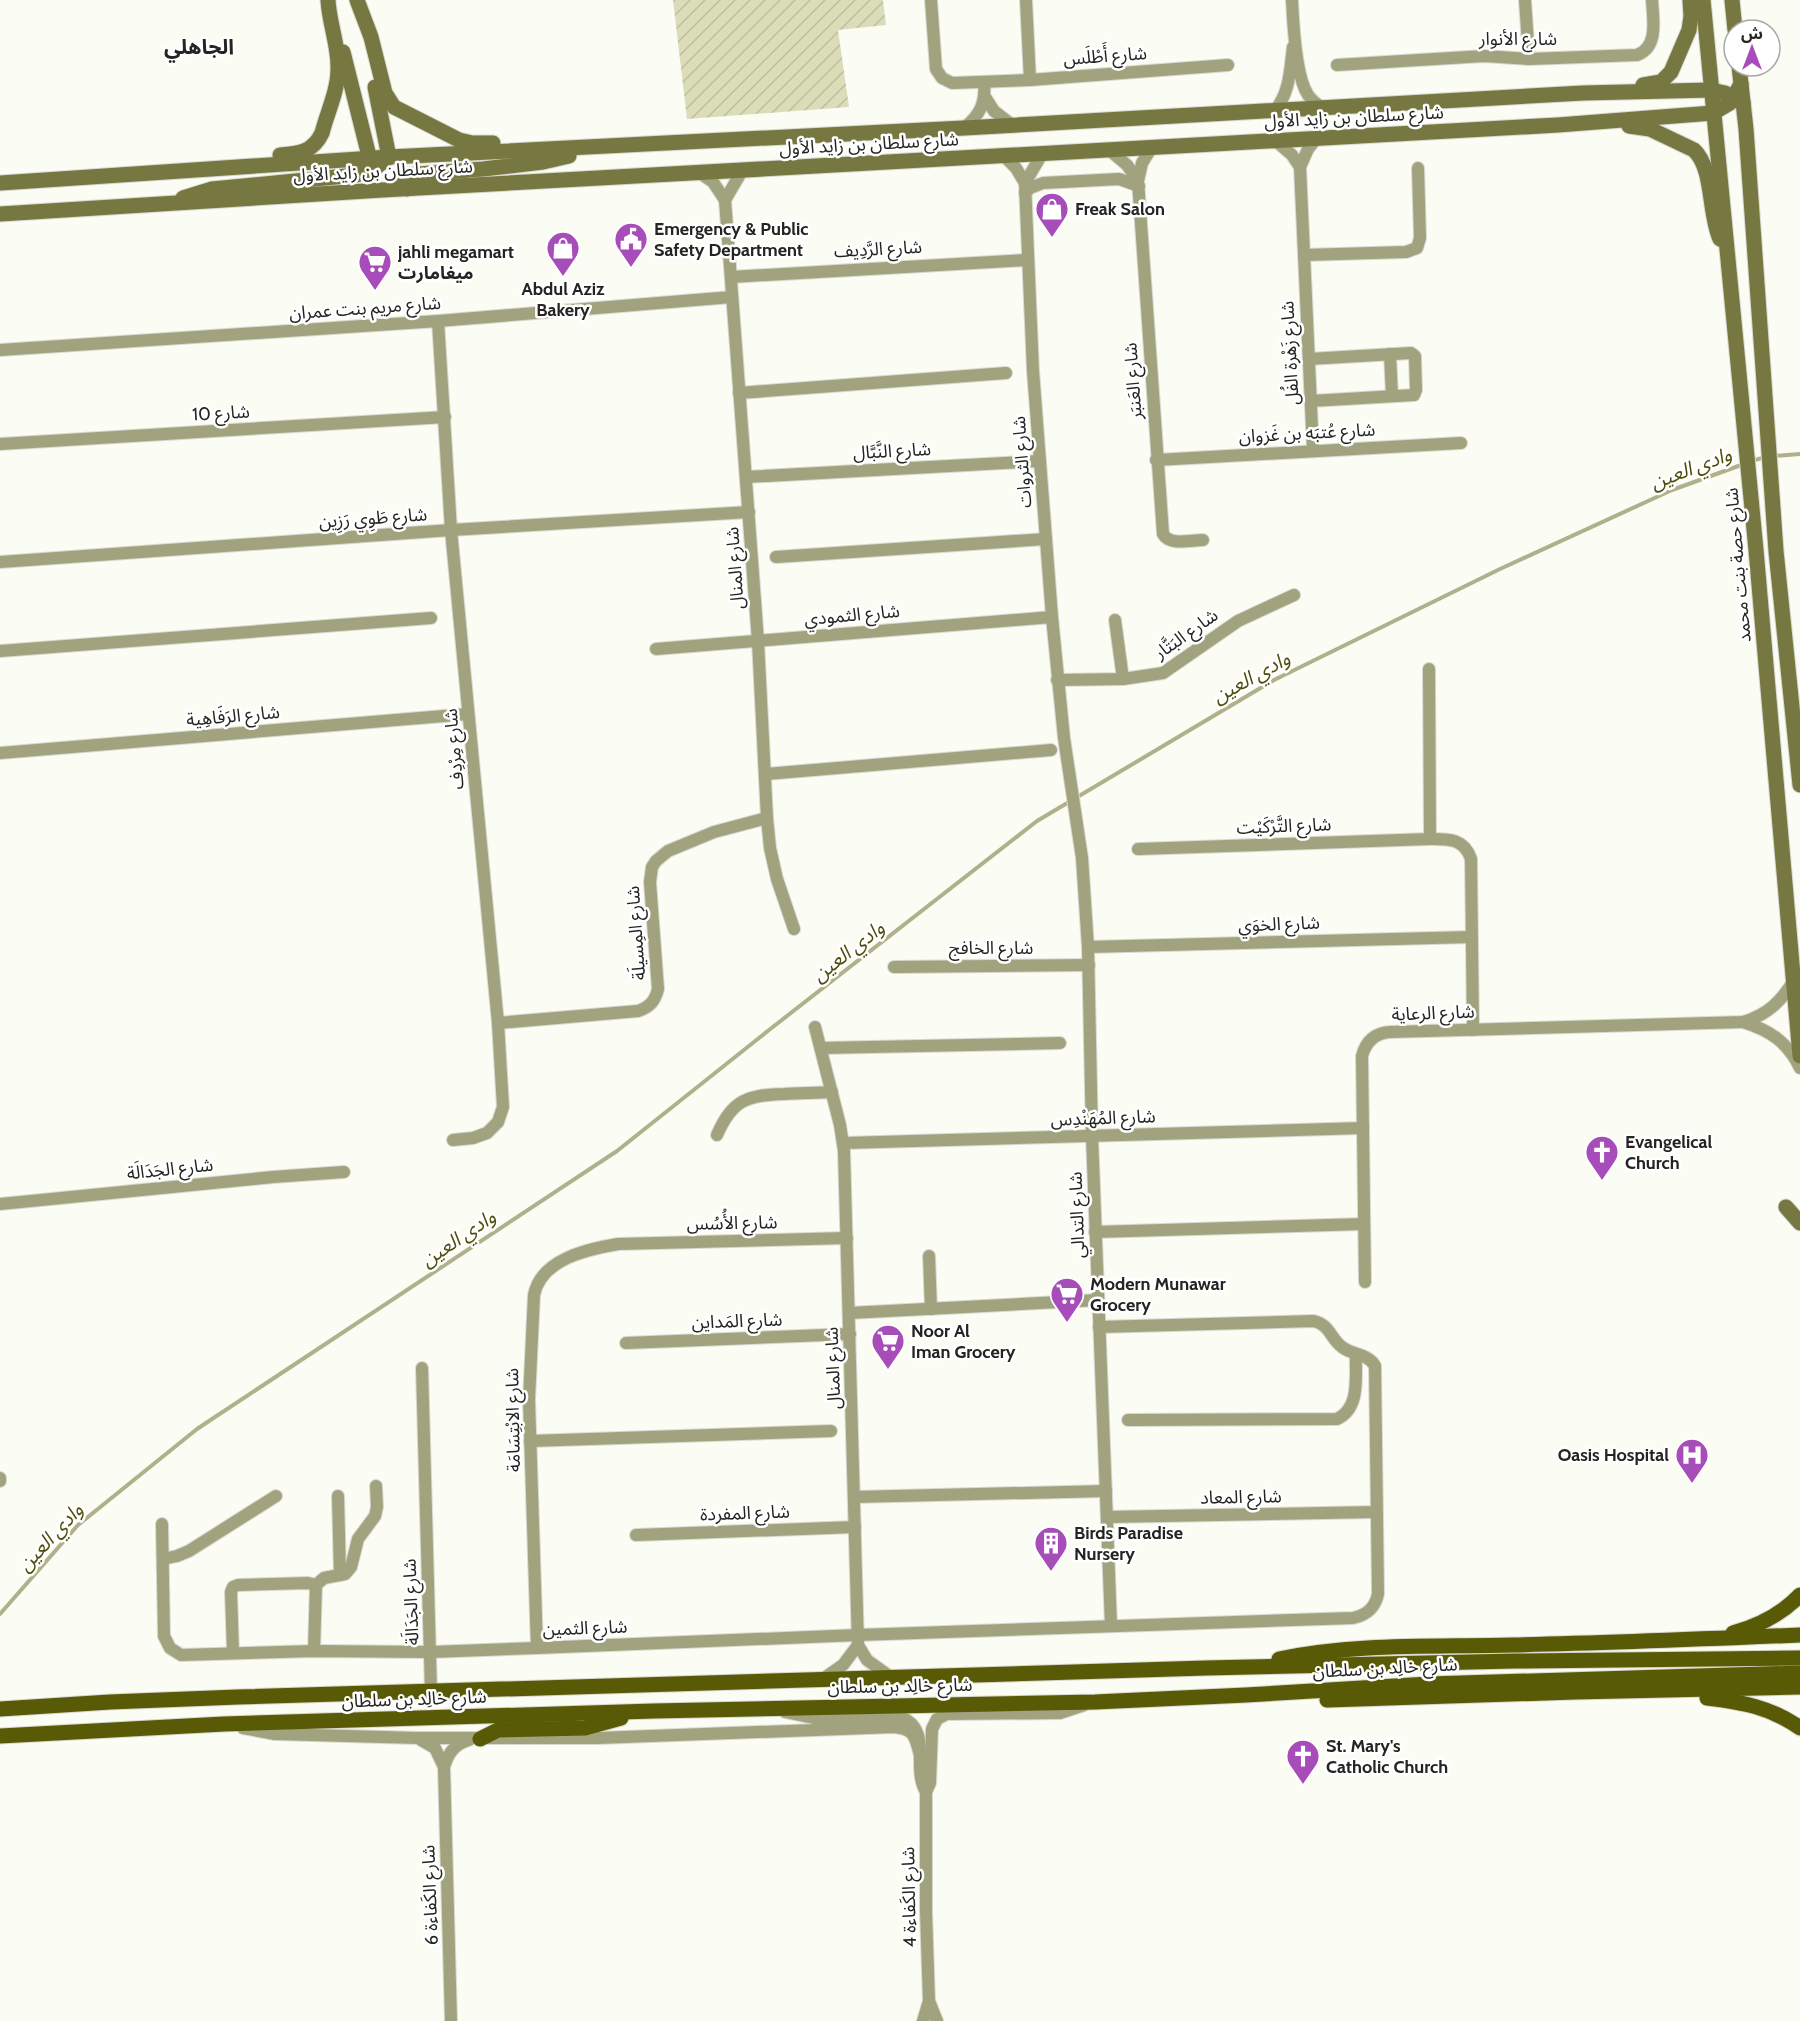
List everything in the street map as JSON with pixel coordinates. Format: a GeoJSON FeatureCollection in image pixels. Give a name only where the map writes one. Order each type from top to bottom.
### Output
{"type":"FeatureCollection","features":[{"type":"Feature","properties":{"kind":"main road"},"geometry":{"type":"LineString","coordinates":[[329,0],[371,165],[382,190]]}},
{"type":"Feature","properties":{"kind":"main road"},"geometry":{"type":"LineString","coordinates":[[228,169],[260,159],[301,153],[314,146],[318,140],[336,83],[338,68],[330,23],[329,0]]}},
{"type":"Feature","properties":{"kind":"main road"},"geometry":{"type":"LineString","coordinates":[[172,204],[191,194],[212,189],[349,176],[389,157],[355,0]]}},
{"type":"Feature","properties":{"kind":"main road"},"geometry":{"type":"LineString","coordinates":[[355,0],[370,37],[385,93],[388,100],[401,112],[453,138],[466,142],[555,142],[595,148]]}},
{"type":"Feature","properties":{"kind":"main road"},"geometry":{"type":"LineString","coordinates":[[1582,93],[1612,86],[1654,84],[1666,77],[1671,72],[1689,30],[1690,0]]}},
{"type":"Feature","properties":{"kind":"main road","name":"شارع حصة بنت محمد"},"geometry":{"type":"LineString","coordinates":[[1703,0],[1756,550],[1800,1056]]}},
{"type":"Feature","properties":{"kind":"main road"},"geometry":{"type":"LineString","coordinates":[[1732,0],[1734,18]]}},
{"type":"Feature","properties":{"kind":"main road"},"geometry":{"type":"LineString","coordinates":[[1739,78],[1776,551],[1800,785]]}},
{"type":"Feature","properties":{"kind":"main road","name":"شارع سلطان بن زايد الأول"},"geometry":{"type":"LineString","coordinates":[[389,157],[595,148],[1582,93],[1711,90],[1740,95]]}},
{"type":"Feature","properties":{"kind":"main road"},"geometry":{"type":"LineString","coordinates":[[1713,113],[1740,95]]}},
{"type":"Feature","properties":{"kind":"main road","name":"شارع سلطان بن زايد الأول"},"geometry":{"type":"LineString","coordinates":[[0,214],[382,190],[1558,125],[1713,113]]}},
{"type":"Feature","properties":{"kind":"main road"},"geometry":{"type":"LineString","coordinates":[[1558,125],[1577,128],[1642,127],[1659,132],[1694,150],[1704,162],[1713,220],[1727,253]]}},
{"type":"Feature","properties":{"kind":"main road"},"geometry":{"type":"LineString","coordinates":[[407,189],[400,184],[402,176],[543,162],[595,148]]}},
{"type":"Feature","properties":{"kind":"main road","name":"شارع سلطان بن زايد الأول"},"geometry":{"type":"LineString","coordinates":[[0,183],[228,169],[371,165]]}},
{"type":"Feature","properties":{"kind":"main road"},"geometry":{"type":"LineString","coordinates":[[1786,1207],[1800,1222]]}},
{"type":"Feature","properties":{"kind":"main road"},"geometry":{"type":"LineString","coordinates":[[1711,1639],[1760,1624],[1780,1612],[1800,1595]]}},
{"type":"Feature","properties":{"kind":"main road"},"geometry":{"type":"LineString","coordinates":[[1248,1667],[1299,1655],[1347,1649],[1800,1635]]}},
{"type":"Feature","properties":{"kind":"main road","name":"شارع خالِد بن سلطان"},"geometry":{"type":"LineString","coordinates":[[0,1708],[133,1701],[1248,1667],[1800,1658]]}},
{"type":"Feature","properties":{"kind":"main road","name":"شارع خالِد بن سلطان"},"geometry":{"type":"LineString","coordinates":[[0,1736],[224,1724],[645,1711],[1095,1702],[1440,1683],[1800,1673]]}},
{"type":"Feature","properties":{"kind":"main road"},"geometry":{"type":"LineString","coordinates":[[1246,1695],[1335,1700],[1800,1688]]}},
{"type":"Feature","properties":{"kind":"main road"},"geometry":{"type":"LineString","coordinates":[[1668,1690],[1747,1703],[1781,1716],[1800,1728]]}},
{"type":"Feature","properties":{"kind":"main road"},"geometry":{"type":"LineString","coordinates":[[477,1739],[498,1730],[585,1728],[645,1711]]}},
{"type":"Feature","properties":{"kind":"street","name":"شارع أَطْلَس"},"geometry":{"type":"LineString","coordinates":[[931,0],[935,63],[938,74],[947,82],[984,83],[1228,65]]}},
{"type":"Feature","properties":{"kind":"street"},"geometry":{"type":"LineString","coordinates":[[1026,0],[1030,80]]}},
{"type":"Feature","properties":{"kind":"street"},"geometry":{"type":"LineString","coordinates":[[1275,110],[1287,89],[1294,37],[1293,0]]}},
{"type":"Feature","properties":{"kind":"street"},"geometry":{"type":"LineString","coordinates":[[1525,0],[1529,59]]}},
{"type":"Feature","properties":{"kind":"street","name":"شارع الأنوار"},"geometry":{"type":"LineString","coordinates":[[1337,65],[1484,56],[1529,59],[1643,53],[1651,45],[1653,39],[1652,0]]}},
{"type":"Feature","properties":{"kind":"street"},"geometry":{"type":"LineString","coordinates":[[1294,37],[1304,88],[1309,96],[1323,108]]}},
{"type":"Feature","properties":{"kind":"street"},"geometry":{"type":"LineString","coordinates":[[964,128],[980,111],[985,97],[984,83]]}},
{"type":"Feature","properties":{"kind":"street"},"geometry":{"type":"LineString","coordinates":[[985,97],[993,111],[1012,125]]}},
{"type":"Feature","properties":{"kind":"street"},"geometry":{"type":"LineString","coordinates":[[1300,167],[1308,149],[1316,139]]}},
{"type":"Feature","properties":{"kind":"street"},"geometry":{"type":"LineString","coordinates":[[1276,141],[1292,155],[1300,167]]}},
{"type":"Feature","properties":{"kind":"street","name":"شارع العَنبَر"},"geometry":{"type":"LineString","coordinates":[[1152,147],[1142,163],[1138,183],[1156,460],[1164,537],[1170,542],[1203,540]]}},
{"type":"Feature","properties":{"kind":"street"},"geometry":{"type":"LineString","coordinates":[[1108,149],[1127,165],[1138,183]]}},
{"type":"Feature","properties":{"kind":"street"},"geometry":{"type":"LineString","coordinates":[[1025,188],[1042,154]]}},
{"type":"Feature","properties":{"kind":"street"},"geometry":{"type":"LineString","coordinates":[[1004,156],[1016,168],[1025,188]]}},
{"type":"Feature","properties":{"kind":"street","name":"شارع زَهْرة الفُل"},"geometry":{"type":"LineString","coordinates":[[1300,167],[1313,450]]}},
{"type":"Feature","properties":{"kind":"street"},"geometry":{"type":"LineString","coordinates":[[1304,255],[1406,252],[1417,248],[1420,238],[1418,168]]}},
{"type":"Feature","properties":{"kind":"street"},"geometry":{"type":"LineString","coordinates":[[700,173],[713,182],[725,200],[742,171]]}},
{"type":"Feature","properties":{"kind":"street"},"geometry":{"type":"LineString","coordinates":[[1025,188],[1043,183],[1119,179],[1138,183]]}},
{"type":"Feature","properties":{"kind":"street","name":"شارع الثروات"},"geometry":{"type":"LineString","coordinates":[[1025,188],[1027,260],[1040,461],[1057,680],[1079,839]]}},
{"type":"Feature","properties":{"kind":"street","name":"شارع المنال"},"geometry":{"type":"LineString","coordinates":[[725,200],[758,641],[767,818],[770,848],[777,879],[794,929]]}},
{"type":"Feature","properties":{"kind":"street","name":"شارع الرَّدِيف"},"geometry":{"type":"LineString","coordinates":[[731,277],[1027,260]]}},
{"type":"Feature","properties":{"kind":"street","name":"شارع مريم بنت عمران"},"geometry":{"type":"LineString","coordinates":[[0,350],[438,321],[732,297]]}},
{"type":"Feature","properties":{"kind":"street","name":"شارع مِرْدِف"},"geometry":{"type":"LineString","coordinates":[[438,321],[452,530],[498,1023],[502,1100],[498,1122],[487,1133],[473,1138],[453,1140]]}},
{"type":"Feature","properties":{"kind":"street"},"geometry":{"type":"LineString","coordinates":[[1309,359],[1411,353],[1414,355],[1416,379],[1414,395],[1311,401]]}},
{"type":"Feature","properties":{"kind":"street"},"geometry":{"type":"LineString","coordinates":[[1390,354],[1392,396]]}},
{"type":"Feature","properties":{"kind":"street"},"geometry":{"type":"LineString","coordinates":[[739,393],[1006,373]]}},
{"type":"Feature","properties":{"kind":"street","name":"شارع 10"},"geometry":{"type":"LineString","coordinates":[[0,444],[445,417]]}},
{"type":"Feature","properties":{"kind":"street","name":"شارع عُتبَه بن غَزوان"},"geometry":{"type":"LineString","coordinates":[[1156,460],[1461,442]]}},
{"type":"Feature","properties":{"kind":"street","name":"شارع النَّبَّال"},"geometry":{"type":"LineString","coordinates":[[746,477],[1040,461]]}},
{"type":"Feature","properties":{"kind":"street","name":"شارع طَوِي رَزِين"},"geometry":{"type":"LineString","coordinates":[[0,562],[452,530],[749,512]]}},
{"type":"Feature","properties":{"kind":"street"},"geometry":{"type":"LineString","coordinates":[[776,557],[1046,539]]}},
{"type":"Feature","properties":{"kind":"street","name":"شارع البَتَّار"},"geometry":{"type":"LineString","coordinates":[[1057,680],[1123,679],[1163,673],[1238,621],[1294,595]]}},
{"type":"Feature","properties":{"kind":"street","name":"شارع الثمودي"},"geometry":{"type":"LineString","coordinates":[[656,649],[1052,617]]}},
{"type":"Feature","properties":{"kind":"street"},"geometry":{"type":"LineString","coordinates":[[0,651],[431,618]]}},
{"type":"Feature","properties":{"kind":"street"},"geometry":{"type":"LineString","coordinates":[[1115,620],[1123,679]]}},
{"type":"Feature","properties":{"kind":"street"},"geometry":{"type":"LineString","coordinates":[[1429,669],[1430,839]]}},
{"type":"Feature","properties":{"kind":"street","name":"شارع الرَفَاهِية"},"geometry":{"type":"LineString","coordinates":[[0,753],[468,714]]}},
{"type":"Feature","properties":{"kind":"street"},"geometry":{"type":"LineString","coordinates":[[766,774],[1051,750]]}},
{"type":"Feature","properties":{"kind":"street","name":"شارع المِسيلَة"},"geometry":{"type":"LineString","coordinates":[[498,1023],[638,1011],[646,1008],[652,1003],[658,989],[650,882],[652,867],[668,851],[714,832],[767,818]]}},
{"type":"Feature","properties":{"kind":"street","name":"شارع التدالي"},"geometry":{"type":"LineString","coordinates":[[1079,839],[1089,965],[1095,1232],[1110,1625]]}},
{"type":"Feature","properties":{"kind":"street","name":"شارع التَّرْكَيْت"},"geometry":{"type":"LineString","coordinates":[[1138,849],[1454,840],[1463,845],[1469,854],[1471,864],[1473,1030]]}},
{"type":"Feature","properties":{"kind":"street","name":"شارع الخوَي"},"geometry":{"type":"LineString","coordinates":[[1088,947],[1471,936]]}},
{"type":"Feature","properties":{"kind":"street","name":"شارع الخافج"},"geometry":{"type":"LineString","coordinates":[[894,966],[1089,965]]}},
{"type":"Feature","properties":{"kind":"street","name":"شارع الرعاية"},"geometry":{"type":"LineString","coordinates":[[1365,1282],[1362,1056],[1371,1038],[1384,1032],[1743,1022],[1768,1011],[1783,997],[1794,980]]}},
{"type":"Feature","properties":{"kind":"street","name":"شارع الرعاية"},"geometry":{"type":"LineString","coordinates":[[1743,1022],[1779,1039],[1788,1048],[1800,1068]]}},
{"type":"Feature","properties":{"kind":"street","name":"شارع المنال"},"geometry":{"type":"LineString","coordinates":[[815,1027],[844,1143],[858,1640]]}},
{"type":"Feature","properties":{"kind":"street"},"geometry":{"type":"LineString","coordinates":[[821,1048],[1060,1043]]}},
{"type":"Feature","properties":{"kind":"street"},"geometry":{"type":"LineString","coordinates":[[717,1135],[728,1113],[744,1100],[754,1096],[832,1092]]}},
{"type":"Feature","properties":{"kind":"street","name":"شارع المُهَنْدِس"},"geometry":{"type":"LineString","coordinates":[[844,1143],[1363,1128]]}},
{"type":"Feature","properties":{"kind":"street","name":"شارع الجَدَالَة"},"geometry":{"type":"LineString","coordinates":[[0,1204],[344,1172]]}},
{"type":"Feature","properties":{"kind":"street"},"geometry":{"type":"LineString","coordinates":[[1095,1232],[1364,1224]]}},
{"type":"Feature","properties":{"kind":"street","name":"شارع الأُسُس"},"geometry":{"type":"LineString","coordinates":[[618,1244],[847,1238]]}},
{"type":"Feature","properties":{"kind":"street","name":"شارع الابْتِسَامَة"},"geometry":{"type":"LineString","coordinates":[[537,1648],[529,1371],[534,1295],[537,1284],[550,1268],[586,1251],[618,1244]]}},
{"type":"Feature","properties":{"kind":"street"},"geometry":{"type":"LineString","coordinates":[[929,1256],[931,1309]]}},
{"type":"Feature","properties":{"kind":"street"},"geometry":{"type":"LineString","coordinates":[[849,1313],[1098,1300]]}},
{"type":"Feature","properties":{"kind":"street"},"geometry":{"type":"LineString","coordinates":[[1099,1327],[1310,1321],[1325,1325],[1338,1343],[1356,1354],[1354,1400],[1349,1411],[1337,1419],[1128,1420]]}},
{"type":"Feature","properties":{"kind":"street","name":"شارع المَداين"},"geometry":{"type":"LineString","coordinates":[[626,1343],[850,1335]]}},
{"type":"Feature","properties":{"kind":"street","name":"شارع الثمين"},"geometry":{"type":"LineString","coordinates":[[162,1524],[164,1636],[170,1648],[181,1655],[314,1651],[431,1652],[858,1640],[1110,1625],[1359,1617],[1371,1610],[1378,1594],[1375,1366],[1369,1358],[1356,1354]]}},
{"type":"Feature","properties":{"kind":"street","name":"شارع الجَدَالَة"},"geometry":{"type":"LineString","coordinates":[[422,1368],[431,1692]]}},
{"type":"Feature","properties":{"kind":"street"},"geometry":{"type":"LineString","coordinates":[[530,1441],[831,1431]]}},
{"type":"Feature","properties":{"kind":"street"},"geometry":{"type":"LineString","coordinates":[[315,1585],[324,1578],[345,1574],[351,1567],[358,1539],[375,1516],[376,1486]]}},
{"type":"Feature","properties":{"kind":"street"},"geometry":{"type":"LineString","coordinates":[[854,1497],[1106,1491]]}},
{"type":"Feature","properties":{"kind":"street"},"geometry":{"type":"LineString","coordinates":[[163,1559],[189,1551],[276,1496]]}},
{"type":"Feature","properties":{"kind":"street"},"geometry":{"type":"LineString","coordinates":[[338,1496],[340,1575]]}},
{"type":"Feature","properties":{"kind":"street","name":"شارع المعاد"},"geometry":{"type":"LineString","coordinates":[[1107,1517],[1376,1512]]}},
{"type":"Feature","properties":{"kind":"street","name":"شارع المفردة"},"geometry":{"type":"LineString","coordinates":[[636,1535],[855,1527]]}},
{"type":"Feature","properties":{"kind":"street"},"geometry":{"type":"LineString","coordinates":[[233,1653],[231,1592],[233,1587],[261,1584],[308,1583],[315,1585]]}},
{"type":"Feature","properties":{"kind":"street"},"geometry":{"type":"LineString","coordinates":[[314,1651],[315,1585]]}},
{"type":"Feature","properties":{"kind":"street"},"geometry":{"type":"LineString","coordinates":[[858,1640],[867,1660],[892,1678]]}},
{"type":"Feature","properties":{"kind":"street"},"geometry":{"type":"LineString","coordinates":[[822,1680],[843,1665],[858,1640]]}},
{"type":"Feature","properties":{"kind":"street","name":"شارع الكَفاءة 4"},"geometry":{"type":"LineString","coordinates":[[923,2021],[929,2001],[926,1792],[930,1783],[931,1734],[937,1719],[947,1714],[1060,1713],[1095,1702]]}},
{"type":"Feature","properties":{"kind":"street","name":"شارع الكَفاءة 4"},"geometry":{"type":"LineString","coordinates":[[766,1708],[818,1719],[901,1717],[912,1722],[918,1734],[920,1783],[926,1792]]}},
{"type":"Feature","properties":{"kind":"street"},"geometry":{"type":"LineString","coordinates":[[224,1724],[275,1734],[477,1739],[598,1738],[894,1727],[906,1729],[914,1735],[920,1755]]}},
{"type":"Feature","properties":{"kind":"street"},"geometry":{"type":"LineString","coordinates":[[418,1738],[435,1748],[444,1767]]}},
{"type":"Feature","properties":{"kind":"street"},"geometry":{"type":"LineString","coordinates":[[444,1767],[451,1750],[462,1742],[477,1739]]}},
{"type":"Feature","properties":{"kind":"street","name":"شارع الكَفاءة 6"},"geometry":{"type":"LineString","coordinates":[[444,1767],[451,2021]]}},
{"type":"Feature","properties":{"kind":"street","name":"شارع الكَفاءة 4"},"geometry":{"type":"LineString","coordinates":[[929,2001],[937,2021]]}},
{"type":"Feature","properties":{"kind":"green space"},"geometry":{"type":"Polygon","coordinates":[[[673,0],[883,0],[886,25],[838,30],[849,107],[687,119],[673,0]]]}},
{"type":"Feature","properties":{"kind":"waterway","name":"وادي العين"},"geometry":{"type":"LineString","coordinates":[[1774,456],[1800,454]]}},
{"type":"Feature","properties":{"kind":"waterway","name":"وادي العين"},"geometry":{"type":"LineString","coordinates":[[1751,461],[1766,457]]}},
{"type":"Feature","properties":{"kind":"waterway","name":"وادي العين"},"geometry":{"type":"LineString","coordinates":[[0,1614],[78,1525],[197,1429],[617,1151],[1037,821],[1274,680],[1500,569],[1672,490],[1744,464]]}},
{"type":"Feature","properties":{"kind":"place","name":"Freak Salon"},"geometry":{"type":"Point","coordinates":[1052,238]}},
{"type":"Feature","properties":{"kind":"place","name":"Emergency & Public Safety Department"},"geometry":{"type":"Point","coordinates":[631,268]}},
{"type":"Feature","properties":{"kind":"place","name":"Abdul Aziz Bakery"},"geometry":{"type":"Point","coordinates":[563,277]}},
{"type":"Feature","properties":{"kind":"place","name":"jahli megamart ميغامارت"},"geometry":{"type":"Point","coordinates":[375,291]}},
{"type":"Feature","properties":{"kind":"place","name":"Evangelical Church"},"geometry":{"type":"Point","coordinates":[1602,1181]}},
{"type":"Feature","properties":{"kind":"place","name":"Modern Munawar Grocery"},"geometry":{"type":"Point","coordinates":[1067,1323]}},
{"type":"Feature","properties":{"kind":"place","name":"Noor Al Iman Grocery"},"geometry":{"type":"Point","coordinates":[888,1370]}},
{"type":"Feature","properties":{"kind":"place","name":"Oasis Hospital"},"geometry":{"type":"Point","coordinates":[1692,1484]}},
{"type":"Feature","properties":{"kind":"place","name":"Birds Paradise Nursery"},"geometry":{"type":"Point","coordinates":[1051,1572]}},
{"type":"Feature","properties":{"kind":"place","name":"St. Mary's Catholic Church"},"geometry":{"type":"Point","coordinates":[1303,1785]}},
{"type":"Feature","properties":{"kind":"district","name":"الجاهلي"},"geometry":{"type":"Point","coordinates":[199,46]}}]}
